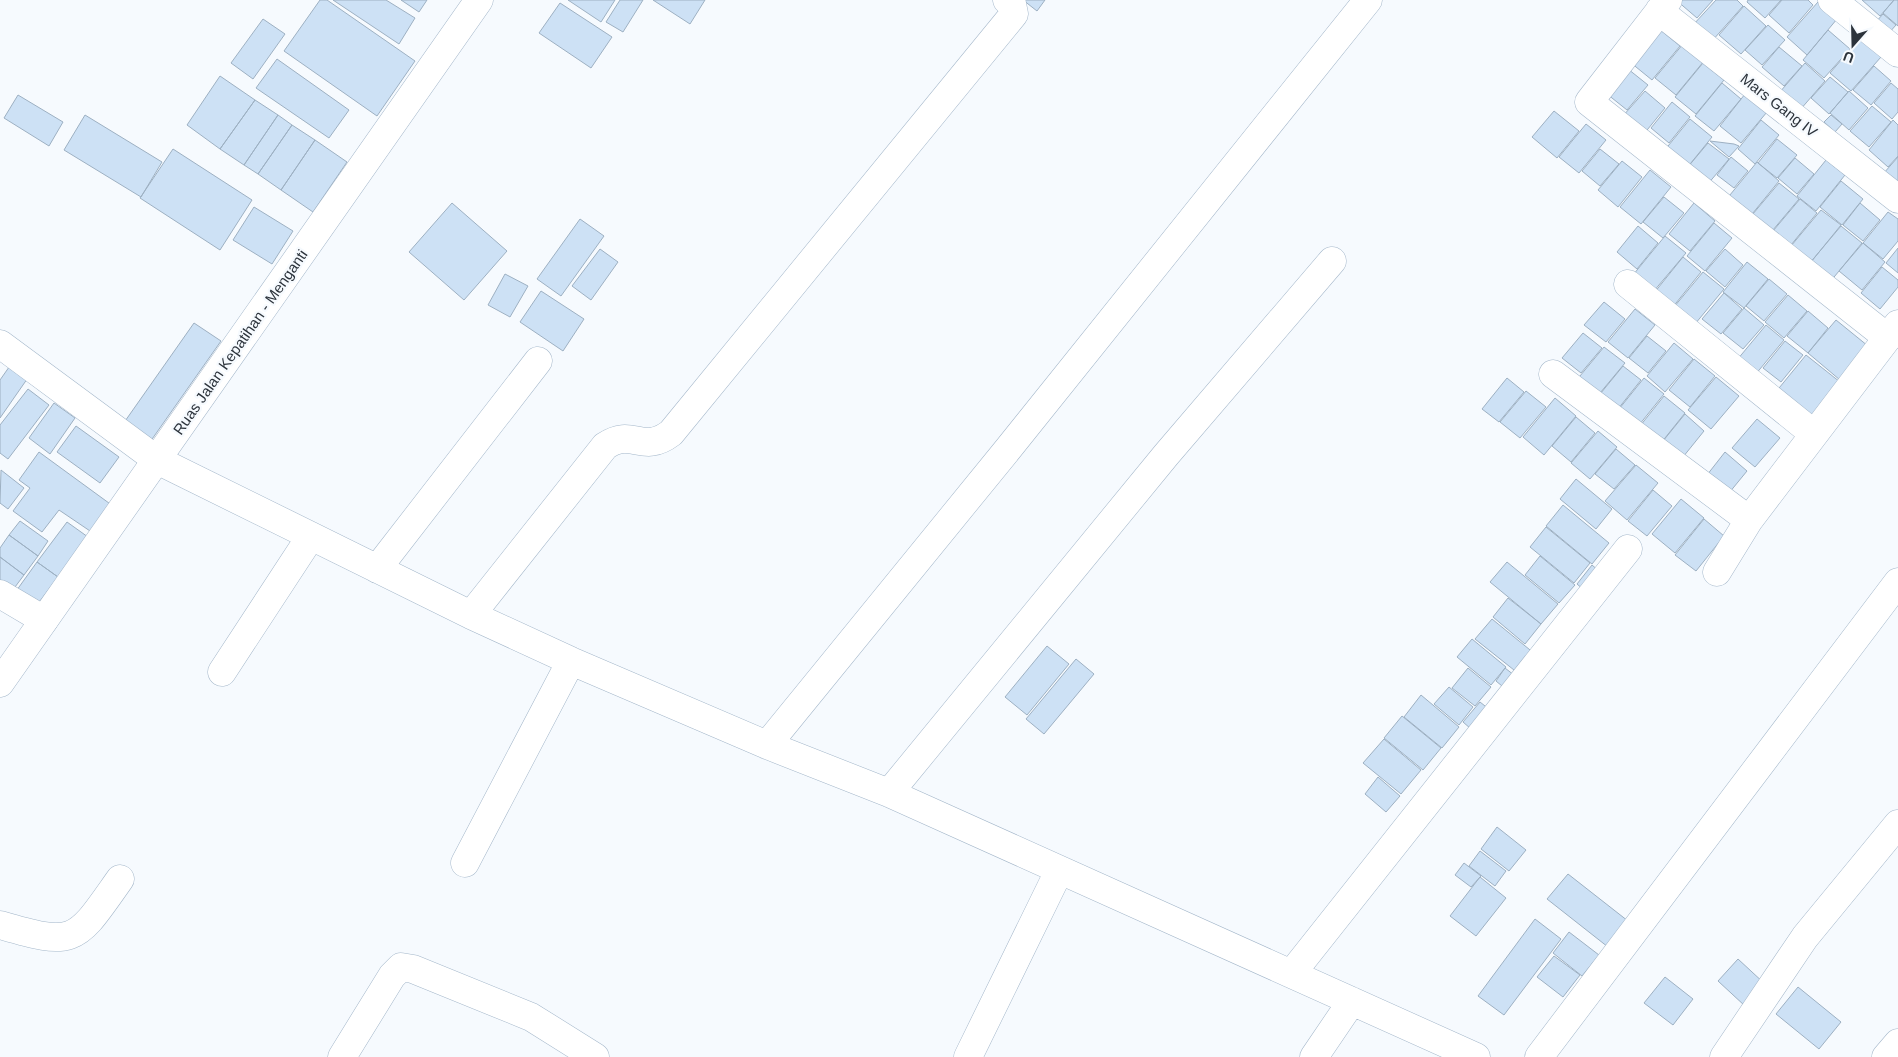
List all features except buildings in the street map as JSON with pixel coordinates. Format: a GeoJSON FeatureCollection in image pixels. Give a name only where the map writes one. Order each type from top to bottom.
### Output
{"type":"FeatureCollection","features":[{"type":"Feature","properties":{"kind":"street","name":"Ruas Jalan Kepatihan - Menganti"},"geometry":{"type":"LineString","coordinates":[[0,683],[479,0]]}},
{"type":"Feature","properties":{"kind":"street"},"geometry":{"type":"LineString","coordinates":[[471,615],[605,446],[616,439],[625,438],[648,443],[659,442],[671,433],[1014,14],[1012,4],[1007,0]]}},
{"type":"Feature","properties":{"kind":"street"},"geometry":{"type":"LineString","coordinates":[[767,745],[1008,449],[1368,0]]}},
{"type":"Feature","properties":{"kind":"street"},"geometry":{"type":"LineString","coordinates":[[1832,0],[1898,53]]}},
{"type":"Feature","properties":{"kind":"street"},"geometry":{"type":"LineString","coordinates":[[1664,6],[1589,102],[1893,331],[1749,520],[1717,572]]}},
{"type":"Feature","properties":{"kind":"street","name":"Mars Gang IV"},"geometry":{"type":"LineString","coordinates":[[1664,6],[1898,199]]}},
{"type":"Feature","properties":{"kind":"street"},"geometry":{"type":"LineString","coordinates":[[889,793],[1166,455],[1332,261]]}},
{"type":"Feature","properties":{"kind":"street"},"geometry":{"type":"LineString","coordinates":[[1628,284],[1814,434]]}},
{"type":"Feature","properties":{"kind":"street"},"geometry":{"type":"LineString","coordinates":[[0,344],[157,460],[471,615],[571,661],[767,745],[889,793],[1476,1057]]}},
{"type":"Feature","properties":{"kind":"street"},"geometry":{"type":"LineString","coordinates":[[376,569],[538,361]]}},
{"type":"Feature","properties":{"kind":"street"},"geometry":{"type":"LineString","coordinates":[[1553,374],[1749,520]]}},
{"type":"Feature","properties":{"kind":"street"},"geometry":{"type":"LineString","coordinates":[[222,672],[311,536]]}},
{"type":"Feature","properties":{"kind":"street"},"geometry":{"type":"LineString","coordinates":[[1292,973],[1628,549]]}},
{"type":"Feature","properties":{"kind":"street"},"geometry":{"type":"LineString","coordinates":[[1539,1057],[1898,582]]}},
{"type":"Feature","properties":{"kind":"street"},"geometry":{"type":"LineString","coordinates":[[0,594],[44,620]]}},
{"type":"Feature","properties":{"kind":"street"},"geometry":{"type":"LineString","coordinates":[[465,863],[571,661]]}},
{"type":"Feature","properties":{"kind":"street"},"geometry":{"type":"LineString","coordinates":[[1724,1057],[1805,937],[1895,833]]}},
{"type":"Feature","properties":{"kind":"street"},"geometry":{"type":"LineString","coordinates":[[968,1057],[1059,871]]}},
{"type":"Feature","properties":{"kind":"street"},"geometry":{"type":"LineString","coordinates":[[0,925],[31,934],[58,938],[74,935],[87,925],[120,879]]}},
{"type":"Feature","properties":{"kind":"street"},"geometry":{"type":"LineString","coordinates":[[342,1057],[392,976],[401,967],[413,969],[531,1017],[595,1057]]}},
{"type":"Feature","properties":{"kind":"street"},"geometry":{"type":"LineString","coordinates":[[1314,1057],[1352,1001]]}},
{"type":"Feature","properties":{"kind":"street"},"geometry":{"type":"LineString","coordinates":[[1886,1057],[1898,1043]]}}]}
